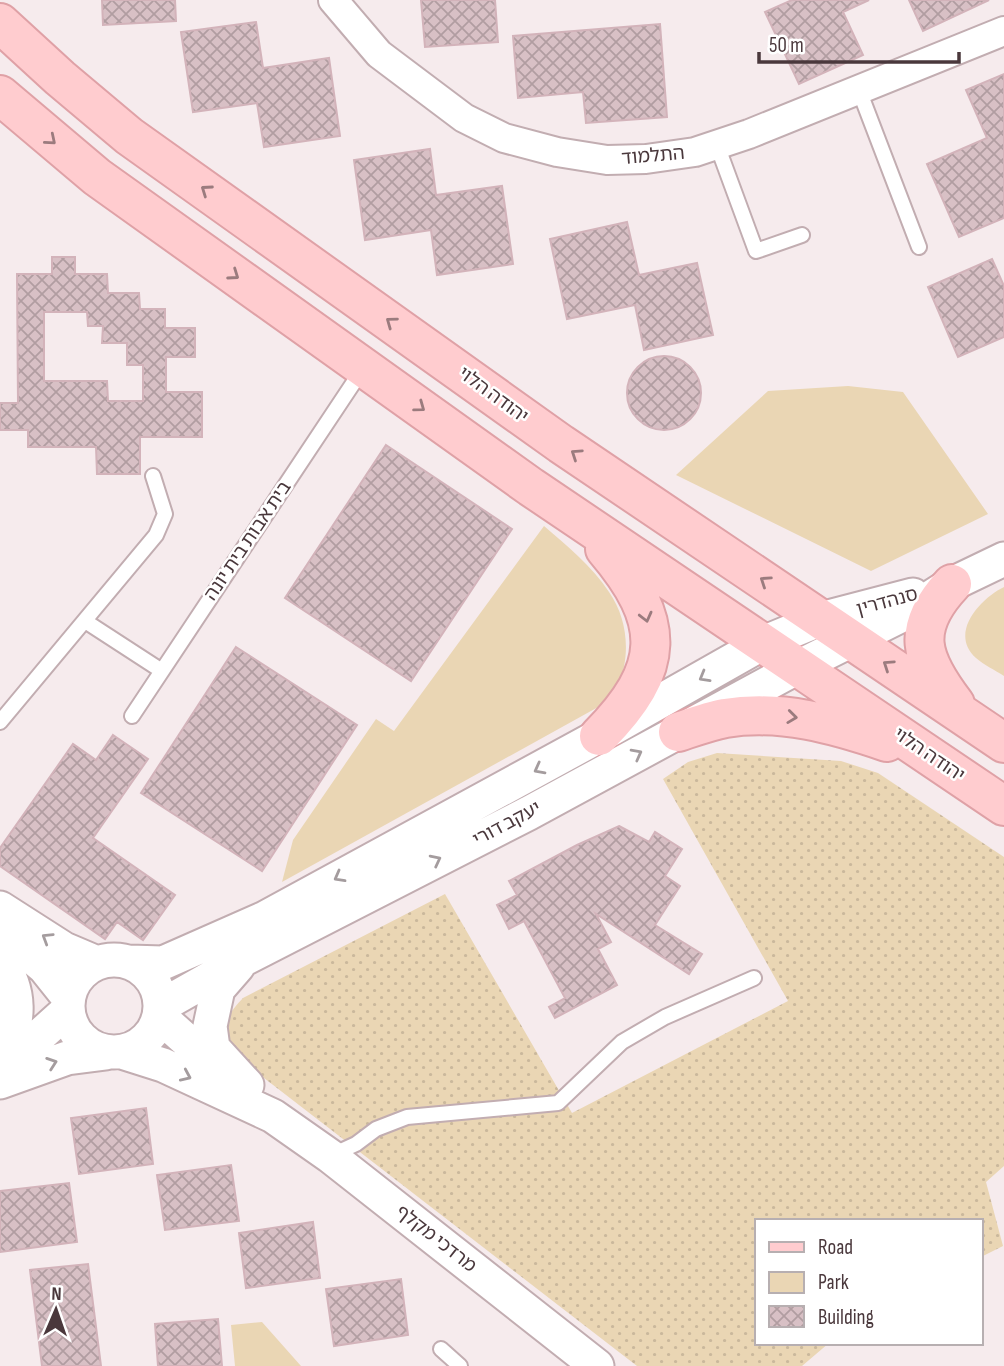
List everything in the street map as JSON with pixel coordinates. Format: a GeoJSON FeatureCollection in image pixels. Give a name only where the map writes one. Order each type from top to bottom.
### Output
{"type":"FeatureCollection","features":[{"type":"Feature","properties":{"kind":"main road","name":"יהודה הלוי"},"geometry":{"type":"LineString","coordinates":[[0,23],[60,79],[129,136],[561,444],[1004,743]]}},
{"type":"Feature","properties":{"kind":"main road","name":"יהודה הלוי"},"geometry":{"type":"LineString","coordinates":[[0,95],[97,177],[364,367],[582,521],[1004,806]]}},
{"type":"Feature","properties":{"kind":"main road"},"geometry":{"type":"LineString","coordinates":[[582,521],[635,587],[642,600],[649,626],[648,666],[639,687],[623,712],[600,736]]}},
{"type":"Feature","properties":{"kind":"main road"},"geometry":{"type":"LineString","coordinates":[[952,584],[936,601],[929,614],[924,645],[932,671],[965,716]]}},
{"type":"Feature","properties":{"kind":"main road"},"geometry":{"type":"LineString","coordinates":[[678,732],[722,718],[785,716],[818,721],[932,758]]}},
{"type":"Feature","properties":{"kind":"street","name":"התלמוד"},"geometry":{"type":"LineString","coordinates":[[333,0],[379,54],[464,118],[505,138],[557,152],[607,160],[659,158],[717,145],[1004,31]]}},
{"type":"Feature","properties":{"kind":"street","name":"סנהדרין"},"geometry":{"type":"LineString","coordinates":[[853,641],[906,613],[952,584],[1004,559]]}},
{"type":"Feature","properties":{"kind":"street","name":"סנהדרין"},"geometry":{"type":"LineString","coordinates":[[821,619],[952,584]]}},
{"type":"Feature","properties":{"kind":"street","name":"יעקב דורי"},"geometry":{"type":"LineString","coordinates":[[113,962],[163,963],[265,918],[600,736],[763,643],[821,619]]}},
{"type":"Feature","properties":{"kind":"street","name":"יעקב דורי"},"geometry":{"type":"LineString","coordinates":[[160,1011],[244,959],[529,813],[798,667],[853,641]]}},
{"type":"Feature","properties":{"kind":"street"},"geometry":{"type":"LineString","coordinates":[[0,908],[64,949],[142,970],[152,979],[158,993],[160,1011],[155,1029],[135,1048],[67,1058],[0,1082]]}},
{"type":"Feature","properties":{"kind":"street"},"geometry":{"type":"LineString","coordinates":[[0,930],[44,967],[67,1004],[71,1027],[80,1039],[92,1048],[114,1053]]}},
{"type":"Feature","properties":{"kind":"street"},"geometry":{"type":"LineString","coordinates":[[244,959],[218,989],[210,1026],[213,1048],[247,1085]]}},
{"type":"Feature","properties":{"kind":"street"},"geometry":{"type":"LineString","coordinates":[[0,961],[13,986],[17,1002],[10,1039],[0,1051]]}},
{"type":"Feature","properties":{"kind":"street"},"geometry":{"type":"LineString","coordinates":[[0,1060],[37,1038],[67,1004],[74,982],[84,971],[113,962]]}},
{"type":"Feature","properties":{"kind":"street","name":"מרדכי מקלף"},"geometry":{"type":"LineString","coordinates":[[160,1011],[186,1041],[247,1085],[273,1116]]}},
{"type":"Feature","properties":{"kind":"street","name":"מרדכי מקלף"},"geometry":{"type":"LineString","coordinates":[[114,1053],[163,1065],[273,1116],[330,1156],[584,1362]]}},
{"type":"Feature","properties":{"kind":"lane"},"geometry":{"type":"LineString","coordinates":[[859,90],[919,247]]}},
{"type":"Feature","properties":{"kind":"lane"},"geometry":{"type":"LineString","coordinates":[[717,145],[755,251],[802,235]]}},
{"type":"Feature","properties":{"kind":"lane","name":"בית אבות בית יונה"},"geometry":{"type":"LineString","coordinates":[[132,716],[364,367]]}},
{"type":"Feature","properties":{"kind":"lane"},"geometry":{"type":"LineString","coordinates":[[0,722],[156,534],[165,514],[153,475]]}},
{"type":"Feature","properties":{"kind":"lane"},"geometry":{"type":"LineString","coordinates":[[85,621],[162,671]]}},
{"type":"Feature","properties":{"kind":"lane"},"geometry":{"type":"LineString","coordinates":[[330,1156],[356,1144],[376,1129],[407,1117],[540,1106],[558,1102],[622,1042],[664,1017],[754,978]]}},
{"type":"Feature","properties":{"kind":"lane"},"geometry":{"type":"LineString","coordinates":[[441,1349],[460,1366]]}},
{"type":"Feature","properties":{"kind":"green space"},"geometry":{"type":"Polygon","coordinates":[[[848,386],[903,392],[988,514],[871,571],[676,475],[768,391],[848,386]]]}},
{"type":"Feature","properties":{"kind":"green space"},"geometry":{"type":"Polygon","coordinates":[[[544,526],[595,574],[609,592],[620,614],[626,650],[622,674],[615,692],[600,706],[282,882],[293,840],[376,719],[394,731],[544,526]]]}},
{"type":"Feature","properties":{"kind":"green space"},"geometry":{"type":"Polygon","coordinates":[[[1004,587],[1004,676],[976,658],[968,648],[965,638],[971,617],[986,599],[1004,587]]]}},
{"type":"Feature","properties":{"kind":"green space"},"geometry":{"type":"Polygon","coordinates":[[[717,753],[841,761],[878,773],[1004,857],[1004,1166],[986,1182],[1003,1246],[983,1256],[983,1219],[755,1219],[755,1345],[827,1345],[802,1366],[637,1366],[242,1061],[233,1053],[224,1037],[225,1022],[243,998],[445,894],[572,1113],[788,1001],[663,779],[688,762],[717,753]]]}},
{"type":"Feature","properties":{"kind":"green space"},"geometry":{"type":"Polygon","coordinates":[[[262,1322],[301,1366],[235,1366],[231,1325],[262,1322]]]}},
{"type":"Feature","properties":{"kind":"building"},"geometry":{"type":"Polygon","coordinates":[[[102,0],[175,0],[176,21],[103,25],[102,0]]]}},
{"type":"Feature","properties":{"kind":"building"},"geometry":{"type":"Polygon","coordinates":[[[421,0],[495,0],[498,42],[425,47],[421,0]]]}},
{"type":"Feature","properties":{"kind":"building"},"geometry":{"type":"Polygon","coordinates":[[[792,0],[869,0],[843,12],[863,55],[799,84],[765,12],[792,0]]]}},
{"type":"Feature","properties":{"kind":"building"},"geometry":{"type":"Polygon","coordinates":[[[909,0],[989,0],[923,31],[909,0]]]}},
{"type":"Feature","properties":{"kind":"building"},"geometry":{"type":"Polygon","coordinates":[[[256,22],[263,68],[329,58],[340,136],[264,147],[257,103],[193,112],[181,32],[256,22]]]}},
{"type":"Feature","properties":{"kind":"building"},"geometry":{"type":"Polygon","coordinates":[[[660,24],[667,117],[586,123],[583,92],[518,98],[513,36],[660,24]]]}},
{"type":"Feature","properties":{"kind":"building"},"geometry":{"type":"Polygon","coordinates":[[[1004,74],[1004,218],[959,237],[927,164],[987,138],[966,90],[1004,74]]]}},
{"type":"Feature","properties":{"kind":"building"},"geometry":{"type":"Polygon","coordinates":[[[430,149],[436,195],[502,186],[513,264],[437,275],[431,230],[365,240],[354,160],[430,149]]]}},
{"type":"Feature","properties":{"kind":"building"},"geometry":{"type":"Polygon","coordinates":[[[627,222],[639,275],[697,263],[713,335],[644,350],[635,305],[567,319],[550,239],[627,222]]]}},
{"type":"Feature","properties":{"kind":"building"},"geometry":{"type":"Polygon","coordinates":[[[52,257],[75,257],[75,274],[107,274],[108,293],[139,293],[140,309],[165,309],[165,328],[195,328],[195,357],[166,357],[166,392],[202,392],[202,437],[140,437],[140,474],[97,474],[96,447],[28,447],[28,430],[0,430],[0,403],[18,403],[17,274],[52,274],[52,257]],[[44,312],[44,381],[107,381],[108,401],[143,401],[143,365],[127,365],[127,343],[102,343],[103,326],[88,326],[87,312],[44,312]]]}},
{"type":"Feature","properties":{"kind":"building"},"geometry":{"type":"Polygon","coordinates":[[[992,259],[1004,286],[1004,337],[958,357],[928,287],[992,259]]]}},
{"type":"Feature","properties":{"kind":"building"},"geometry":{"type":"Polygon","coordinates":[[[657,356],[671,356],[685,362],[695,372],[701,393],[699,407],[685,424],[671,430],[657,430],[643,424],[633,414],[627,400],[627,386],[633,372],[643,362],[657,356]]]}},
{"type":"Feature","properties":{"kind":"building"},"geometry":{"type":"Polygon","coordinates":[[[386,445],[512,529],[411,681],[285,598],[386,445]]]}},
{"type":"Feature","properties":{"kind":"building"},"geometry":{"type":"Polygon","coordinates":[[[236,647],[357,725],[262,871],[141,793],[236,647]]]}},
{"type":"Feature","properties":{"kind":"building"},"geometry":{"type":"Polygon","coordinates":[[[113,735],[148,759],[93,838],[175,895],[143,940],[117,922],[105,939],[0,866],[0,848],[73,744],[96,760],[113,735]]]}},
{"type":"Feature","properties":{"kind":"building"},"geometry":{"type":"Polygon","coordinates":[[[619,826],[649,842],[655,832],[682,849],[665,876],[680,886],[655,925],[702,954],[689,974],[596,914],[611,942],[598,949],[617,985],[555,1018],[549,1007],[565,998],[524,921],[509,929],[497,905],[517,895],[509,881],[619,826]]]}},
{"type":"Feature","properties":{"kind":"building"},"geometry":{"type":"Polygon","coordinates":[[[146,1108],[153,1164],[79,1174],[71,1118],[146,1108]]]}},
{"type":"Feature","properties":{"kind":"building"},"geometry":{"type":"Polygon","coordinates":[[[231,1165],[239,1221],[165,1230],[157,1175],[231,1165]]]}},
{"type":"Feature","properties":{"kind":"building"},"geometry":{"type":"Polygon","coordinates":[[[69,1183],[77,1242],[0,1252],[0,1191],[69,1183]]]}},
{"type":"Feature","properties":{"kind":"building"},"geometry":{"type":"Polygon","coordinates":[[[313,1222],[320,1278],[246,1288],[239,1233],[313,1222]]]}},
{"type":"Feature","properties":{"kind":"building"},"geometry":{"type":"Polygon","coordinates":[[[88,1264],[101,1366],[42,1366],[30,1270],[88,1264]]]}},
{"type":"Feature","properties":{"kind":"building"},"geometry":{"type":"Polygon","coordinates":[[[401,1279],[408,1335],[334,1346],[326,1289],[401,1279]]]}},
{"type":"Feature","properties":{"kind":"building"},"geometry":{"type":"Polygon","coordinates":[[[218,1319],[222,1366],[158,1366],[155,1324],[218,1319]]]}}]}
